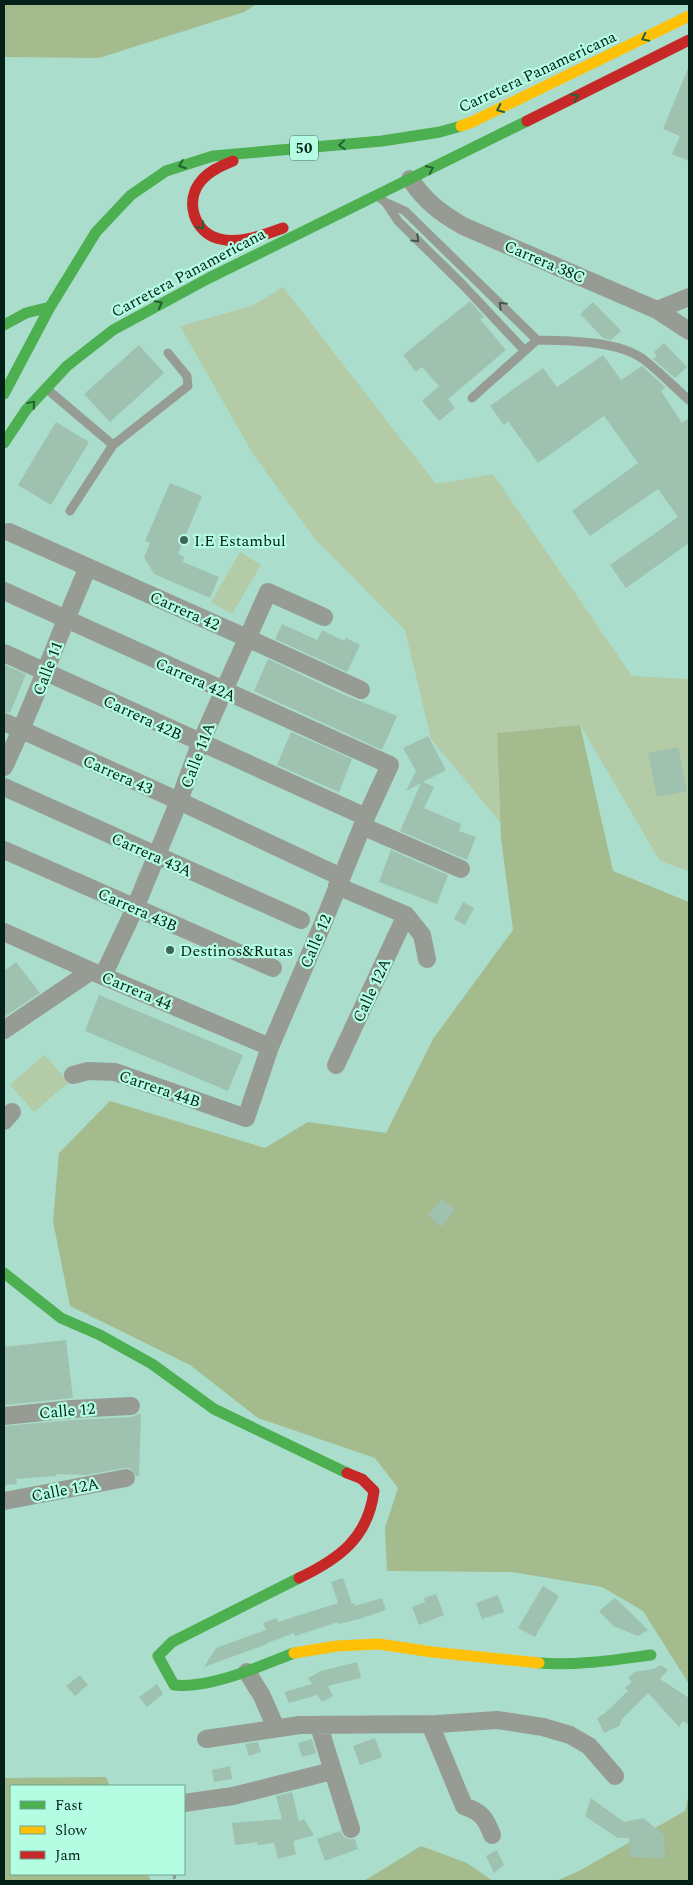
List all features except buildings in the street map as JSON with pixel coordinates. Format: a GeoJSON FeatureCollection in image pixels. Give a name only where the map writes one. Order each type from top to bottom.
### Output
{"type":"FeatureCollection","features":[{"type":"Feature","properties":{"kind":"main road","name":"Carretera Panamericana"},"geometry":{"type":"LineString","coordinates":[[4,394],[50,308],[96,232],[131,195],[166,171],[213,156],[406,138],[459,126],[504,107],[689,16]]}},
{"type":"Feature","properties":{"kind":"main road","name":"Carretera Panamericana"},"geometry":{"type":"LineString","coordinates":[[4,443],[26,410],[66,366],[112,330],[209,278],[375,194],[410,179],[689,40]]}},
{"type":"Feature","properties":{"kind":"main road"},"geometry":{"type":"LineString","coordinates":[[278,150],[244,157],[221,165],[208,173],[199,182],[193,194],[191,204],[198,224],[206,233],[219,239],[246,238],[279,230],[354,205]]}},
{"type":"Feature","properties":{"kind":"main road"},"geometry":{"type":"LineString","coordinates":[[4,326],[13,319],[36,309],[50,308]]}},
{"type":"Feature","properties":{"kind":"main road"},"geometry":{"type":"LineString","coordinates":[[4,1273],[61,1318],[100,1335],[152,1364],[214,1409],[310,1456],[362,1478],[374,1491],[369,1518],[361,1531],[350,1545],[326,1564],[172,1642],[158,1656],[174,1686],[184,1686],[226,1678],[247,1672],[295,1653],[337,1646],[379,1644],[432,1652],[564,1665],[595,1663],[651,1655]]}},
{"type":"Feature","properties":{"kind":"street","name":"Carrera 38C"},"geometry":{"type":"LineString","coordinates":[[410,179],[421,194],[440,212],[463,226],[657,310],[689,331]]}},
{"type":"Feature","properties":{"kind":"street"},"geometry":{"type":"LineString","coordinates":[[657,310],[689,297]]}},
{"type":"Feature","properties":{"kind":"street","name":"Carrera 42"},"geometry":{"type":"LineString","coordinates":[[9,532],[361,690]]}},
{"type":"Feature","properties":{"kind":"street","name":"Calle 11"},"geometry":{"type":"LineString","coordinates":[[4,767],[46,673],[65,620],[88,567]]}},
{"type":"Feature","properties":{"kind":"street","name":"Carrera 42A"},"geometry":{"type":"LineString","coordinates":[[4,591],[390,765]]}},
{"type":"Feature","properties":{"kind":"street","name":"Calle 11A"},"geometry":{"type":"LineString","coordinates":[[97,974],[135,908],[200,744],[268,592],[324,618]]}},
{"type":"Feature","properties":{"kind":"street","name":"Carrera 42B"},"geometry":{"type":"LineString","coordinates":[[4,653],[364,821],[461,869]]}},
{"type":"Feature","properties":{"kind":"street","name":"Carrera 43"},"geometry":{"type":"LineString","coordinates":[[4,722],[179,801],[406,915]]}},
{"type":"Feature","properties":{"kind":"street","name":"Calle 12"},"geometry":{"type":"LineString","coordinates":[[246,1118],[270,1047],[364,821],[390,765]]}},
{"type":"Feature","properties":{"kind":"street","name":"Carrera 43A"},"geometry":{"type":"LineString","coordinates":[[4,787],[301,920]]}},
{"type":"Feature","properties":{"kind":"street","name":"Carrera 43B"},"geometry":{"type":"LineString","coordinates":[[4,850],[274,968]]}},
{"type":"Feature","properties":{"kind":"street"},"geometry":{"type":"LineString","coordinates":[[406,915],[422,935],[426,959]]}},
{"type":"Feature","properties":{"kind":"street","name":"Calle 12A"},"geometry":{"type":"LineString","coordinates":[[336,1065],[406,915]]}},
{"type":"Feature","properties":{"kind":"street","name":"Carrera 44"},"geometry":{"type":"LineString","coordinates":[[7,939],[97,974],[270,1047]]}},
{"type":"Feature","properties":{"kind":"street"},"geometry":{"type":"LineString","coordinates":[[4,1030],[97,974]]}},
{"type":"Feature","properties":{"kind":"street","name":"Carrera 44B"},"geometry":{"type":"LineString","coordinates":[[73,1075],[88,1071],[115,1072],[246,1118]]}},
{"type":"Feature","properties":{"kind":"street","name":"Calle 12"},"geometry":{"type":"LineString","coordinates":[[4,1416],[72,1409],[131,1406]]}},
{"type":"Feature","properties":{"kind":"street","name":"Calle 12A"},"geometry":{"type":"LineString","coordinates":[[4,1501],[126,1478]]}},
{"type":"Feature","properties":{"kind":"street"},"geometry":{"type":"LineString","coordinates":[[247,1672],[262,1696],[276,1728]]}},
{"type":"Feature","properties":{"kind":"street"},"geometry":{"type":"LineString","coordinates":[[206,1740],[300,1725],[430,1724],[497,1720],[543,1726],[570,1735],[589,1746],[615,1776]]}},
{"type":"Feature","properties":{"kind":"street"},"geometry":{"type":"LineString","coordinates":[[430,1724],[464,1806],[476,1810],[488,1822],[492,1835]]}},
{"type":"Feature","properties":{"kind":"street"},"geometry":{"type":"LineString","coordinates":[[319,1726],[351,1829]]}},
{"type":"Feature","properties":{"kind":"street"},"geometry":{"type":"LineString","coordinates":[[185,1802],[233,1796],[332,1771]]}},
{"type":"Feature","properties":{"kind":"lane"},"geometry":{"type":"LineString","coordinates":[[375,194],[385,202],[405,211],[537,340]]}},
{"type":"Feature","properties":{"kind":"lane"},"geometry":{"type":"LineString","coordinates":[[385,202],[398,221],[464,285],[524,350]]}},
{"type":"Feature","properties":{"kind":"lane"},"geometry":{"type":"LineString","coordinates":[[472,398],[537,340],[584,342],[618,348],[642,358],[689,400]]}},
{"type":"Feature","properties":{"kind":"lane"},"geometry":{"type":"LineString","coordinates":[[70,511],[113,445],[188,386],[187,376],[168,353]]}},
{"type":"Feature","properties":{"kind":"lane"},"geometry":{"type":"LineString","coordinates":[[46,388],[113,445]]}},
{"type":"Feature","properties":{"kind":"green space"},"geometry":{"type":"Polygon","coordinates":[[[4,4],[257,4],[244,12],[99,58],[4,57],[4,4]]]}},
{"type":"Feature","properties":{"kind":"green space"},"geometry":{"type":"Polygon","coordinates":[[[283,287],[436,484],[493,474],[632,676],[689,679],[689,871],[660,861],[580,725],[497,733],[500,822],[431,739],[405,630],[315,539],[253,454],[180,326],[252,306],[283,287]]]}},
{"type":"Feature","properties":{"kind":"green space"},"geometry":{"type":"Polygon","coordinates":[[[240,552],[261,565],[232,614],[211,602],[240,552]]]}},
{"type":"Feature","properties":{"kind":"green space"},"geometry":{"type":"Polygon","coordinates":[[[580,725],[613,871],[689,902],[689,1684],[643,1611],[602,1587],[512,1572],[387,1571],[385,1528],[398,1488],[375,1458],[258,1418],[190,1365],[70,1306],[53,1221],[59,1153],[110,1101],[265,1148],[308,1122],[386,1133],[433,1039],[513,930],[501,838],[497,733],[580,725]]]}},
{"type":"Feature","properties":{"kind":"green space"},"geometry":{"type":"Polygon","coordinates":[[[44,1055],[69,1082],[34,1112],[10,1085],[44,1055]]]}},
{"type":"Feature","properties":{"kind":"green space"},"geometry":{"type":"Polygon","coordinates":[[[106,1777],[110,1785],[10,1785],[10,1875],[148,1875],[151,1881],[4,1881],[4,1778],[106,1777]]]}},
{"type":"Feature","properties":{"kind":"green space"},"geometry":{"type":"Polygon","coordinates":[[[689,1793],[689,1881],[556,1881],[579,1871],[685,1811],[689,1793]]]}},
{"type":"Feature","properties":{"kind":"green space"},"geometry":{"type":"Polygon","coordinates":[[[421,1846],[467,1863],[493,1881],[364,1881],[421,1846]]]}},
{"type":"Feature","properties":{"kind":"traffic: fast"},"geometry":{"type":"LineString","coordinates":[[4,443],[26,410],[67,366],[113,330],[209,278],[527,121]]}},
{"type":"Feature","properties":{"kind":"traffic: fast"},"geometry":{"type":"LineString","coordinates":[[4,394],[50,307],[96,232],[131,195],[166,171],[213,156],[382,141],[440,132],[461,126]]}},
{"type":"Feature","properties":{"kind":"traffic: fast"},"geometry":{"type":"LineString","coordinates":[[4,325],[26,313],[50,307]]}},
{"type":"Feature","properties":{"kind":"traffic: fast"},"geometry":{"type":"LineString","coordinates":[[4,1273],[61,1318],[100,1335],[152,1364],[214,1409],[347,1473]]}},
{"type":"Feature","properties":{"kind":"traffic: fast"},"geometry":{"type":"LineString","coordinates":[[294,1653],[219,1680],[188,1685],[174,1685],[158,1656],[172,1642],[299,1578]]}},
{"type":"Feature","properties":{"kind":"traffic: fast"},"geometry":{"type":"LineString","coordinates":[[539,1663],[581,1663],[651,1655]]}},
{"type":"Feature","properties":{"kind":"traffic: slow"},"geometry":{"type":"LineString","coordinates":[[461,126],[689,16]]}},
{"type":"Feature","properties":{"kind":"traffic: slow"},"geometry":{"type":"LineString","coordinates":[[294,1653],[337,1646],[379,1644],[432,1652],[539,1663]]}},
{"type":"Feature","properties":{"kind":"traffic: jam"},"geometry":{"type":"LineString","coordinates":[[527,121],[689,40]]}},
{"type":"Feature","properties":{"kind":"traffic: jam"},"geometry":{"type":"LineString","coordinates":[[233,161],[208,174],[196,189],[193,207],[198,223],[211,236],[228,240],[252,238],[283,228]]}},
{"type":"Feature","properties":{"kind":"traffic: jam"},"geometry":{"type":"LineString","coordinates":[[299,1578],[339,1555],[358,1534],[365,1522],[371,1507],[374,1491],[362,1479],[347,1473]]}},
{"type":"Feature","properties":{"kind":"place","name":"I.E Estambul"},"geometry":{"type":"Point","coordinates":[184,540]}},
{"type":"Feature","properties":{"kind":"place","name":"Destinos&Rutas"},"geometry":{"type":"Point","coordinates":[170,950]}}]}
